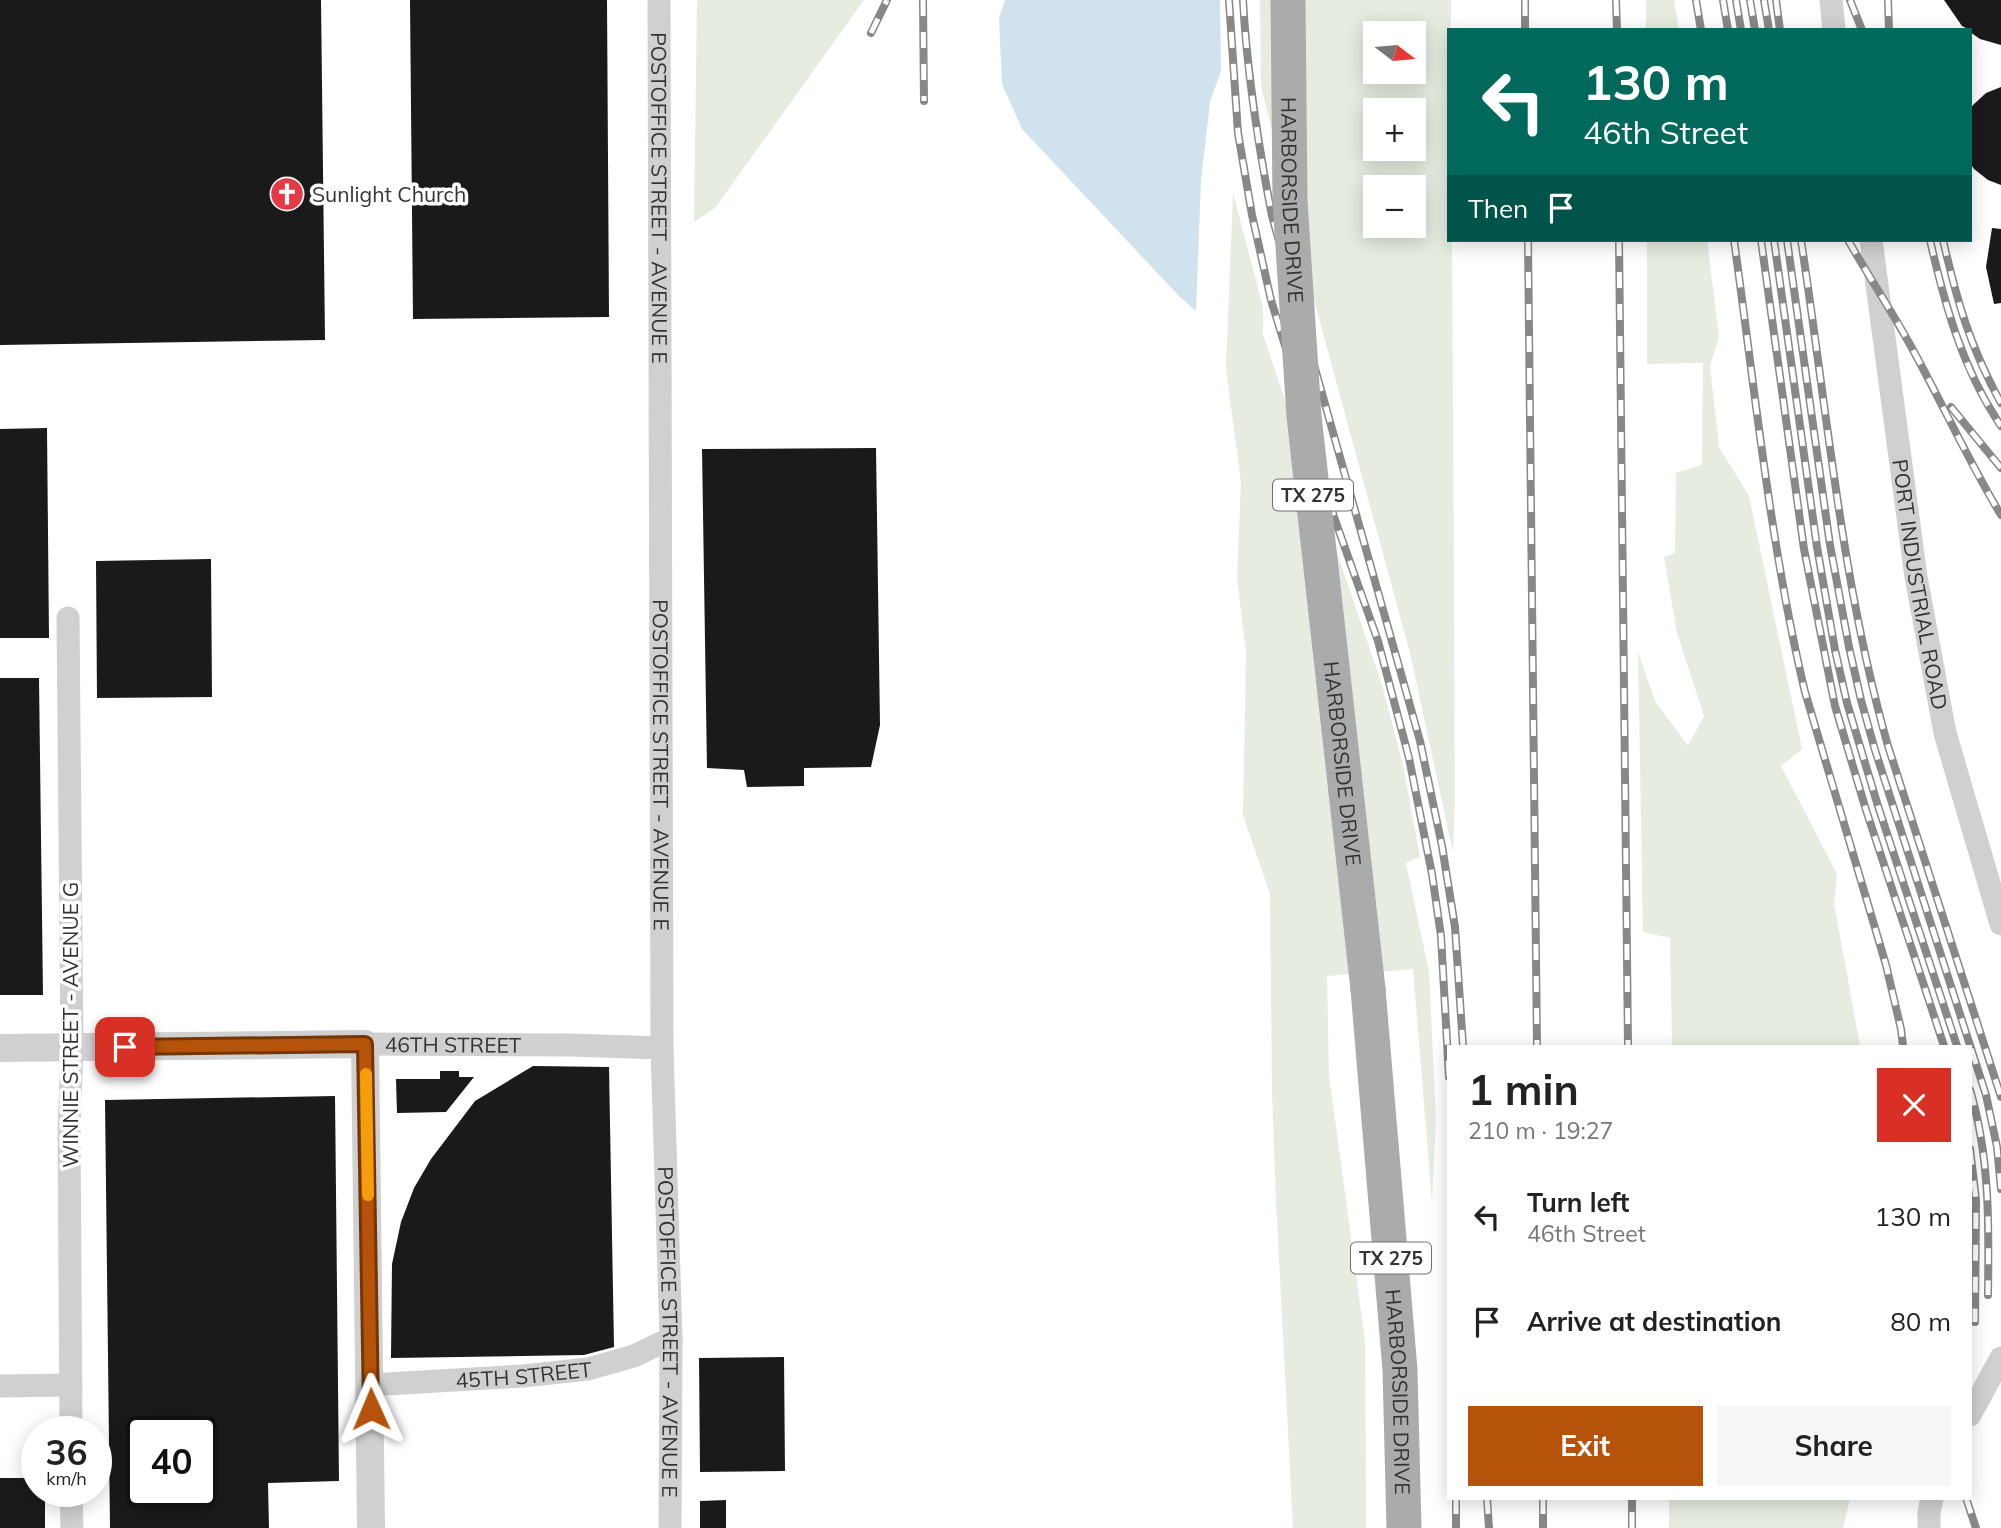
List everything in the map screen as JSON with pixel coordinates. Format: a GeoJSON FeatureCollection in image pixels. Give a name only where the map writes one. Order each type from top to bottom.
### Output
{"type":"FeatureCollection","features":[{"type":"Feature","properties":{"kind":"main road","name":"HARBORSIDE DRIVE"},"geometry":{"type":"LineString","coordinates":[[1288,0],[1290,201],[1304,416],[1368,989],[1400,1370],[1404,1528]]}},
{"type":"Feature","properties":{"kind":"street","name":"POSTOFFICE STREET - AVENUE E"},"geometry":{"type":"LineString","coordinates":[[659,0],[662,1048],[671,1338],[670,1528]]}},
{"type":"Feature","properties":{"kind":"street"},"geometry":{"type":"LineString","coordinates":[[1831,0],[1834,28]]}},
{"type":"Feature","properties":{"kind":"street","name":"PORT INDUSTRIAL ROAD"},"geometry":{"type":"LineString","coordinates":[[1871,242],[1916,577],[1945,733],[2001,924]]}},
{"type":"Feature","properties":{"kind":"street","name":"WINNIE STREET - AVENUE G"},"geometry":{"type":"LineString","coordinates":[[68,618],[72,1048],[69,1130],[71,1416]]}},
{"type":"Feature","properties":{"kind":"street","name":"46TH STREET"},"geometry":{"type":"LineString","coordinates":[[0,1048],[365,1044],[662,1048]]}},
{"type":"Feature","properties":{"kind":"street"},"geometry":{"type":"LineString","coordinates":[[365,1044],[371,1528]]}},
{"type":"Feature","properties":{"kind":"street","name":"45TH STREET"},"geometry":{"type":"LineString","coordinates":[[370,1385],[523,1376],[588,1369],[634,1356],[671,1338]]}},
{"type":"Feature","properties":{"kind":"street"},"geometry":{"type":"LineString","coordinates":[[1972,1411],[2001,1358]]}},
{"type":"Feature","properties":{"kind":"street"},"geometry":{"type":"LineString","coordinates":[[0,1386],[71,1385]]}},
{"type":"Feature","properties":{"kind":"street"},"geometry":{"type":"LineString","coordinates":[[1928,1528],[1932,1500]]}},
{"type":"Feature","properties":{"kind":"street"},"geometry":{"type":"LineString","coordinates":[[71,1507],[72,1528]]}},
{"type":"Feature","properties":{"kind":"shaded area"},"geometry":{"type":"Polygon","coordinates":[[[697,0],[864,0],[715,208],[694,222],[697,0]]]}},
{"type":"Feature","properties":{"kind":"shaded area"},"geometry":{"type":"Polygon","coordinates":[[[1260,0],[1451,0],[1451,28],[1447,28],[1447,242],[1452,242],[1453,852],[1410,653],[1314,300],[1261,86],[1260,0]]]}},
{"type":"Feature","properties":{"kind":"shaded area"},"geometry":{"type":"Polygon","coordinates":[[[1646,0],[1674,0],[1679,28],[1646,28],[1646,0]]]}},
{"type":"Feature","properties":{"kind":"shaded area"},"geometry":{"type":"Polygon","coordinates":[[[1233,193],[1263,307],[1263,335],[1382,685],[1403,765],[1420,857],[1406,863],[1429,972],[1436,1119],[1432,1201],[1413,969],[1327,976],[1329,1075],[1365,1341],[1366,1528],[1293,1528],[1272,1093],[1270,894],[1243,815],[1246,652],[1237,578],[1241,482],[1226,369],[1233,193]]]}},
{"type":"Feature","properties":{"kind":"shaded area"},"geometry":{"type":"Polygon","coordinates":[[[1647,242],[1707,242],[1719,337],[1710,366],[1719,447],[1749,496],[1802,749],[1781,766],[1837,874],[1834,903],[1860,1045],[1672,1045],[1670,938],[1643,932],[1638,652],[1655,701],[1688,746],[1704,716],[1677,633],[1664,557],[1675,553],[1676,473],[1702,465],[1703,363],[1647,364],[1647,242]]]}},
{"type":"Feature","properties":{"kind":"shaded area"},"geometry":{"type":"Polygon","coordinates":[[[1669,1500],[1850,1500],[1843,1528],[1669,1528],[1669,1500]]]}},
{"type":"Feature","properties":{"kind":"water"},"geometry":{"type":"Polygon","coordinates":[[[1005,0],[1220,0],[1221,71],[1210,102],[1201,180],[1196,311],[1022,129],[1002,84],[999,18],[1005,0]]]}},
{"type":"Feature","properties":{"kind":"building"},"geometry":{"type":"Polygon","coordinates":[[[0,0],[321,0],[325,340],[0,345],[0,0]]]}},
{"type":"Feature","properties":{"kind":"building"},"geometry":{"type":"Polygon","coordinates":[[[410,0],[607,0],[609,317],[413,319],[410,0]]]}},
{"type":"Feature","properties":{"kind":"building"},"geometry":{"type":"Polygon","coordinates":[[[1944,0],[2001,0],[2001,45],[1980,39],[1972,33],[1972,28],[1962,26],[1944,0]]]}},
{"type":"Feature","properties":{"kind":"building"},"geometry":{"type":"Polygon","coordinates":[[[2001,87],[2001,185],[1988,180],[1972,166],[1972,107],[1986,93],[2001,87]]]}},
{"type":"Feature","properties":{"kind":"building"},"geometry":{"type":"Polygon","coordinates":[[[1992,228],[2001,229],[2001,303],[1994,304],[1986,267],[1992,228]]]}},
{"type":"Feature","properties":{"kind":"building"},"geometry":{"type":"Polygon","coordinates":[[[47,428],[49,638],[0,638],[0,429],[47,428]]]}},
{"type":"Feature","properties":{"kind":"building"},"geometry":{"type":"Polygon","coordinates":[[[876,448],[880,725],[871,767],[804,768],[804,786],[747,787],[744,770],[707,768],[702,449],[876,448]]]}},
{"type":"Feature","properties":{"kind":"building"},"geometry":{"type":"Polygon","coordinates":[[[211,559],[212,697],[97,698],[96,561],[211,559]]]}},
{"type":"Feature","properties":{"kind":"building"},"geometry":{"type":"Polygon","coordinates":[[[0,678],[39,678],[43,995],[0,995],[0,678]]]}},
{"type":"Feature","properties":{"kind":"building"},"geometry":{"type":"Polygon","coordinates":[[[533,1066],[609,1067],[614,1347],[584,1355],[391,1358],[392,1264],[401,1222],[414,1188],[431,1159],[475,1101],[533,1066]]]}},
{"type":"Feature","properties":{"kind":"building"},"geometry":{"type":"Polygon","coordinates":[[[440,1071],[459,1071],[459,1077],[474,1077],[446,1112],[397,1113],[396,1079],[440,1079],[440,1071]]]}},
{"type":"Feature","properties":{"kind":"building"},"geometry":{"type":"Polygon","coordinates":[[[335,1096],[339,1481],[268,1483],[269,1528],[110,1528],[112,1416],[109,1416],[105,1100],[335,1096]]]}},
{"type":"Feature","properties":{"kind":"building"},"geometry":{"type":"Polygon","coordinates":[[[784,1357],[785,1471],[700,1472],[699,1358],[784,1357]]]}},
{"type":"Feature","properties":{"kind":"building"},"geometry":{"type":"Polygon","coordinates":[[[0,1478],[21,1478],[21,1507],[45,1507],[45,1528],[0,1528],[0,1478]]]}},
{"type":"Feature","properties":{"kind":"building"},"geometry":{"type":"Polygon","coordinates":[[[726,1500],[726,1528],[700,1528],[700,1501],[726,1500]]]}},
{"type":"Feature","properties":{"kind":"railway"},"geometry":{"type":"LineString","coordinates":[[871,33],[887,0]]}},
{"type":"Feature","properties":{"kind":"railway"},"geometry":{"type":"LineString","coordinates":[[923,0],[924,101]]}},
{"type":"Feature","properties":{"kind":"railway"},"geometry":{"type":"LineString","coordinates":[[1229,0],[1238,133],[1252,215],[1271,300],[1334,517],[1378,641],[1409,758],[1432,874],[1441,936],[1447,1045]]}},
{"type":"Feature","properties":{"kind":"railway"},"geometry":{"type":"LineString","coordinates":[[1243,0],[1254,108],[1272,216],[1420,741],[1442,846],[1455,927],[1463,1045]]}},
{"type":"Feature","properties":{"kind":"railway"},"geometry":{"type":"LineString","coordinates":[[1525,0],[1525,28]]}},
{"type":"Feature","properties":{"kind":"railway"},"geometry":{"type":"LineString","coordinates":[[1616,0],[1617,28]]}},
{"type":"Feature","properties":{"kind":"railway"},"geometry":{"type":"LineString","coordinates":[[1696,0],[1701,28]]}},
{"type":"Feature","properties":{"kind":"railway"},"geometry":{"type":"LineString","coordinates":[[1723,0],[1728,28]]}},
{"type":"Feature","properties":{"kind":"railway"},"geometry":{"type":"LineString","coordinates":[[1736,0],[1741,28]]}},
{"type":"Feature","properties":{"kind":"railway"},"geometry":{"type":"LineString","coordinates":[[1750,0],[1755,28]]}},
{"type":"Feature","properties":{"kind":"railway"},"geometry":{"type":"LineString","coordinates":[[1764,0],[1769,28]]}},
{"type":"Feature","properties":{"kind":"railway"},"geometry":{"type":"LineString","coordinates":[[1776,0],[1780,28]]}},
{"type":"Feature","properties":{"kind":"railway"},"geometry":{"type":"LineString","coordinates":[[1850,0],[1861,28]]}},
{"type":"Feature","properties":{"kind":"railway"},"geometry":{"type":"LineString","coordinates":[[1888,0],[1889,28]]}},
{"type":"Feature","properties":{"kind":"railway"},"geometry":{"type":"LineString","coordinates":[[1528,242],[1537,1045]]}},
{"type":"Feature","properties":{"kind":"railway"},"geometry":{"type":"LineString","coordinates":[[1619,242],[1628,1045]]}},
{"type":"Feature","properties":{"kind":"railway"},"geometry":{"type":"LineString","coordinates":[[1734,242],[1764,467],[1793,637],[1805,692],[1886,965],[1903,1045]]}},
{"type":"Feature","properties":{"kind":"railway"},"geometry":{"type":"LineString","coordinates":[[1761,242],[1804,549],[1835,706],[1866,810],[1944,1045]]}},
{"type":"Feature","properties":{"kind":"railway"},"geometry":{"type":"LineString","coordinates":[[1774,242],[1817,547],[1847,703],[1957,1045]]}},
{"type":"Feature","properties":{"kind":"railway"},"geometry":{"type":"LineString","coordinates":[[1787,242],[1830,545],[1861,700],[1970,1045]]}},
{"type":"Feature","properties":{"kind":"railway"},"geometry":{"type":"LineString","coordinates":[[1801,242],[1847,558],[1872,684],[1888,746],[2001,1097]]}},
{"type":"Feature","properties":{"kind":"railway"},"geometry":{"type":"LineString","coordinates":[[1849,242],[1905,336],[2001,515]]}},
{"type":"Feature","properties":{"kind":"railway"},"geometry":{"type":"LineString","coordinates":[[1930,242],[1957,337],[1976,383],[2001,426]]}},
{"type":"Feature","properties":{"kind":"railway"},"geometry":{"type":"LineString","coordinates":[[1944,242],[1966,323],[2001,403]]}},
{"type":"Feature","properties":{"kind":"railway"},"geometry":{"type":"LineString","coordinates":[[1951,407],[2001,468]]}},
{"type":"Feature","properties":{"kind":"railway"},"geometry":{"type":"LineString","coordinates":[[1972,1051],[1986,1095],[1997,1147],[2001,1189]]}},
{"type":"Feature","properties":{"kind":"railway"},"geometry":{"type":"LineString","coordinates":[[1972,1097],[1985,1166],[1988,1295]]}},
{"type":"Feature","properties":{"kind":"railway"},"geometry":{"type":"LineString","coordinates":[[1972,1166],[1976,1200],[1975,1322]]}},
{"type":"Feature","properties":{"kind":"railway"},"geometry":{"type":"LineString","coordinates":[[1456,1500],[1456,1528]]}},
{"type":"Feature","properties":{"kind":"railway"},"geometry":{"type":"LineString","coordinates":[[1487,1500],[1489,1528]]}},
{"type":"Feature","properties":{"kind":"railway"},"geometry":{"type":"LineString","coordinates":[[1543,1500],[1543,1528]]}},
{"type":"Feature","properties":{"kind":"railway"},"geometry":{"type":"LineString","coordinates":[[1632,1500],[1632,1528]]}},
{"type":"Feature","properties":{"kind":"railway"},"geometry":{"type":"LineString","coordinates":[[1967,1500],[1976,1528]]}},
{"type":"Feature","properties":{"kind":"slow traffic"},"geometry":{"type":"LineString","coordinates":[[366,1074],[368,1195]]}},
{"type":"Feature","properties":{"kind":"place","name":"Sunlight Church"},"geometry":{"type":"Point","coordinates":[287,194]}},
{"type":"Feature","properties":{"kind":"route"},"geometry":{"type":"LineString","coordinates":[[125,1047],[365,1044],[371,1409]]}}]}
